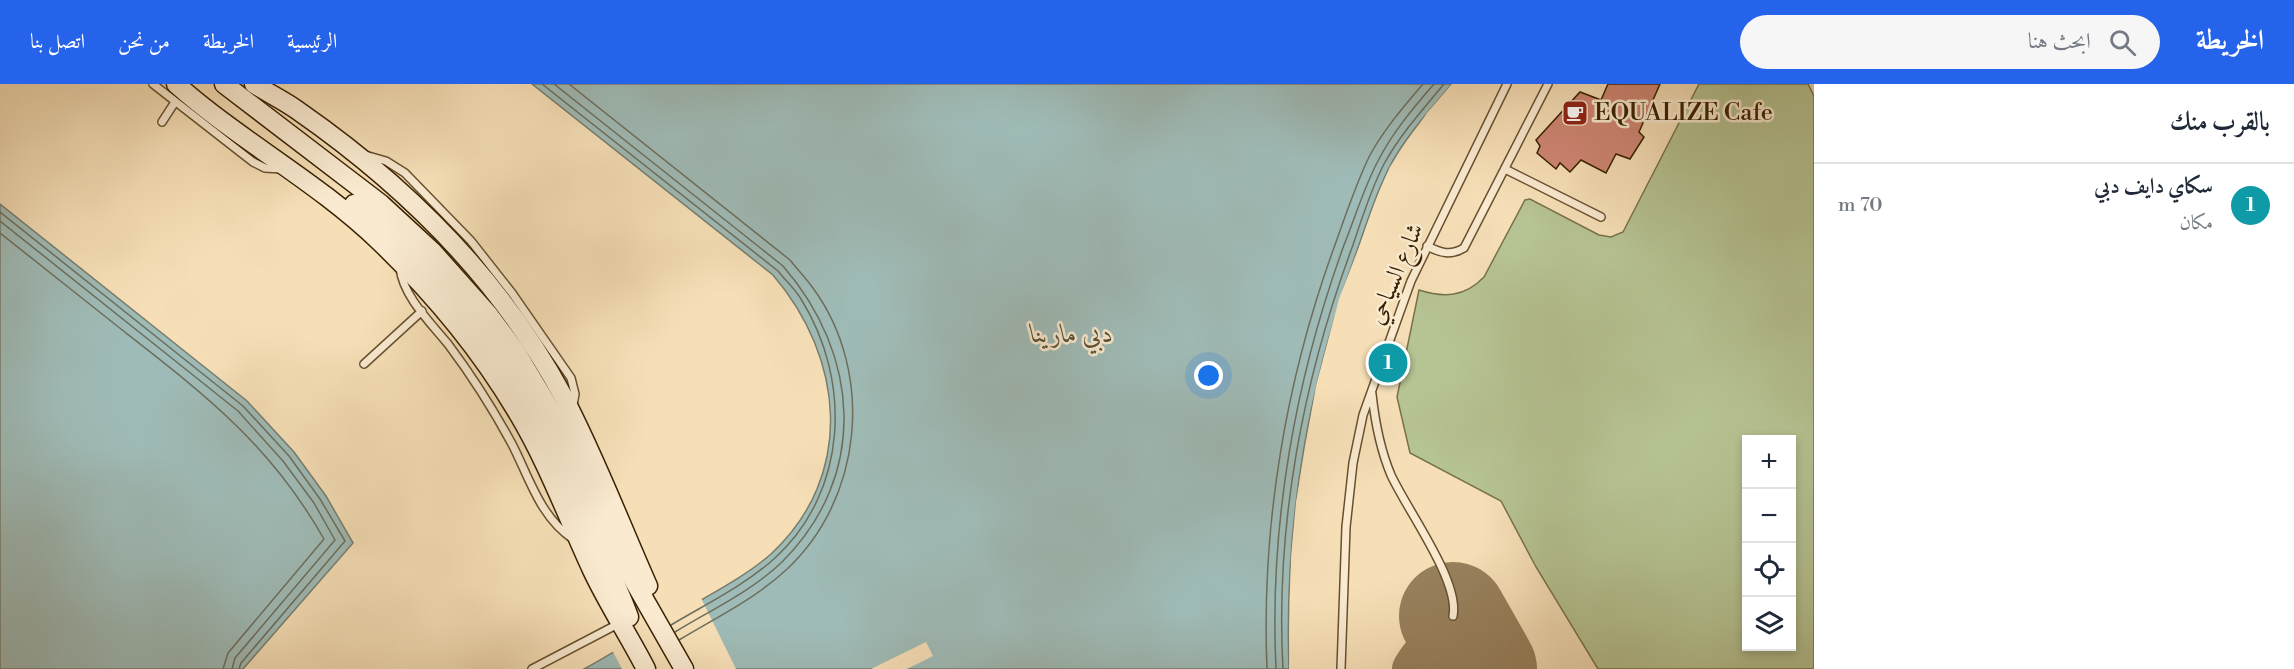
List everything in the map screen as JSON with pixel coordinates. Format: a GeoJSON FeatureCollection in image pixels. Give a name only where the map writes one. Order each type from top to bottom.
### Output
{"type":"FeatureCollection","features":[{"type":"Feature","properties":{"kind":"street"},"geometry":{"type":"LineString","coordinates":[[195,84],[215,102],[330,175],[381,204],[432,251],[468,291],[514,350],[559,424],[627,569],[684,669]]}},
{"type":"Feature","properties":{"kind":"street"},"geometry":{"type":"LineString","coordinates":[[224,84],[330,175],[422,264],[466,313],[507,369],[531,407],[561,464],[626,609],[631,640]]}},
{"type":"Feature","properties":{"kind":"street"},"geometry":{"type":"LineString","coordinates":[[262,87],[354,153],[412,201],[473,264],[514,316],[572,413],[653,597],[658,622]]}},
{"type":"Feature","properties":{"kind":"street"},"geometry":{"type":"LineString","coordinates":[[176,93],[205,109],[357,221],[400,262],[463,333],[506,393],[534,442],[580,544],[646,669]]}},
{"type":"Feature","properties":{"kind":"lane"},"geometry":{"type":"LineString","coordinates":[[153,84],[176,93],[162,122]]}},
{"type":"Feature","properties":{"kind":"lane","name":"شارع السياحي"},"geometry":{"type":"LineString","coordinates":[[1341,669],[1346,527],[1357,439],[1400,308],[1427,246],[1507,84]]}},
{"type":"Feature","properties":{"kind":"lane"},"geometry":{"type":"LineString","coordinates":[[1427,246],[1446,254],[1456,253],[1464,248],[1548,84]]}},
{"type":"Feature","properties":{"kind":"lane"},"geometry":{"type":"LineString","coordinates":[[1505,169],[1601,217]]}},
{"type":"Feature","properties":{"kind":"lane"},"geometry":{"type":"LineString","coordinates":[[400,262],[405,287],[463,364],[491,408],[545,511],[561,530],[580,544]]}},
{"type":"Feature","properties":{"kind":"lane"},"geometry":{"type":"LineString","coordinates":[[364,364],[423,311]]}},
{"type":"Feature","properties":{"kind":"lane"},"geometry":{"type":"LineString","coordinates":[[1371,392],[1375,420],[1387,465],[1453,591],[1454,616]]}},
{"type":"Feature","properties":{"kind":"lane"},"geometry":{"type":"LineString","coordinates":[[532,669],[621,622]]}},
{"type":"Feature","properties":{"kind":"green space"},"geometry":{"type":"Polygon","coordinates":[[[1699,84],[1808,84],[1814,96],[1814,669],[1598,669],[1536,567],[1501,501],[1410,453],[1397,397],[1419,290],[1446,295],[1462,292],[1477,284],[1484,277],[1525,200],[1530,199],[1599,235],[1611,237],[1623,232],[1699,84]]]}},
{"type":"Feature","properties":{"kind":"water","name":"دبي مارينا"},"geometry":{"type":"Polygon","coordinates":[[[532,84],[1452,84],[1410,135],[1384,178],[1340,299],[1325,351],[1313,403],[1295,509],[1288,615],[1289,669],[584,669],[732,582],[771,554],[798,523],[817,489],[828,453],[830,416],[826,379],[815,342],[797,308],[773,275],[532,84]]]}},
{"type":"Feature","properties":{"kind":"water"},"geometry":{"type":"Polygon","coordinates":[[[0,204],[247,401],[294,452],[326,496],[353,543],[243,669],[0,669],[0,204]]]}},
{"type":"Feature","properties":{"kind":"pier"},"geometry":{"type":"Polygon","coordinates":[[[1452,84],[1455,84],[1429,115],[1392,168],[1342,300],[1319,386],[1299,503],[1293,559],[1292,669],[1289,669],[1291,558],[1296,502],[1316,386],[1339,299],[1390,167],[1427,113],[1452,84]]]}},
{"type":"Feature","properties":{"kind":"pier"},"geometry":{"type":"Polygon","coordinates":[[[701,598],[736,669],[622,669],[612,650],[701,598]]]}},
{"type":"Feature","properties":{"kind":"pier"},"geometry":{"type":"Polygon","coordinates":[[[926,642],[933,656],[907,669],[871,669],[926,642]]]}},
{"type":"Feature","properties":{"kind":"building"},"geometry":{"type":"Polygon","coordinates":[[[1608,84],[1660,84],[1639,132],[1644,137],[1630,159],[1616,154],[1606,173],[1581,160],[1570,172],[1560,163],[1556,169],[1537,153],[1540,146],[1536,140],[1580,92],[1601,100],[1608,84]]]}},
{"type":"Feature","properties":{"kind":"taxiway"},"geometry":{"type":"LineString","coordinates":[[1453,669],[1444,647],[1448,637],[1463,630],[1479,641],[1486,669]]}},
{"type":"Feature","properties":{"kind":"taxiway"},"geometry":{"type":"LineString","coordinates":[[1414,669],[1436,644],[1450,640],[1467,644]]}},
{"type":"Feature","properties":{"kind":"runway"},"geometry":{"type":"LineString","coordinates":[[1453,616],[1483,669]]}},
{"type":"Feature","properties":{"kind":"place","name":"EQUALIZE Cafe"},"geometry":{"type":"Point","coordinates":[1575,113]}},
{"type":"Feature","properties":{"kind":"place","name":"سكاي دايف دبي"},"geometry":{"type":"Point","coordinates":[1388,363]}}]}
